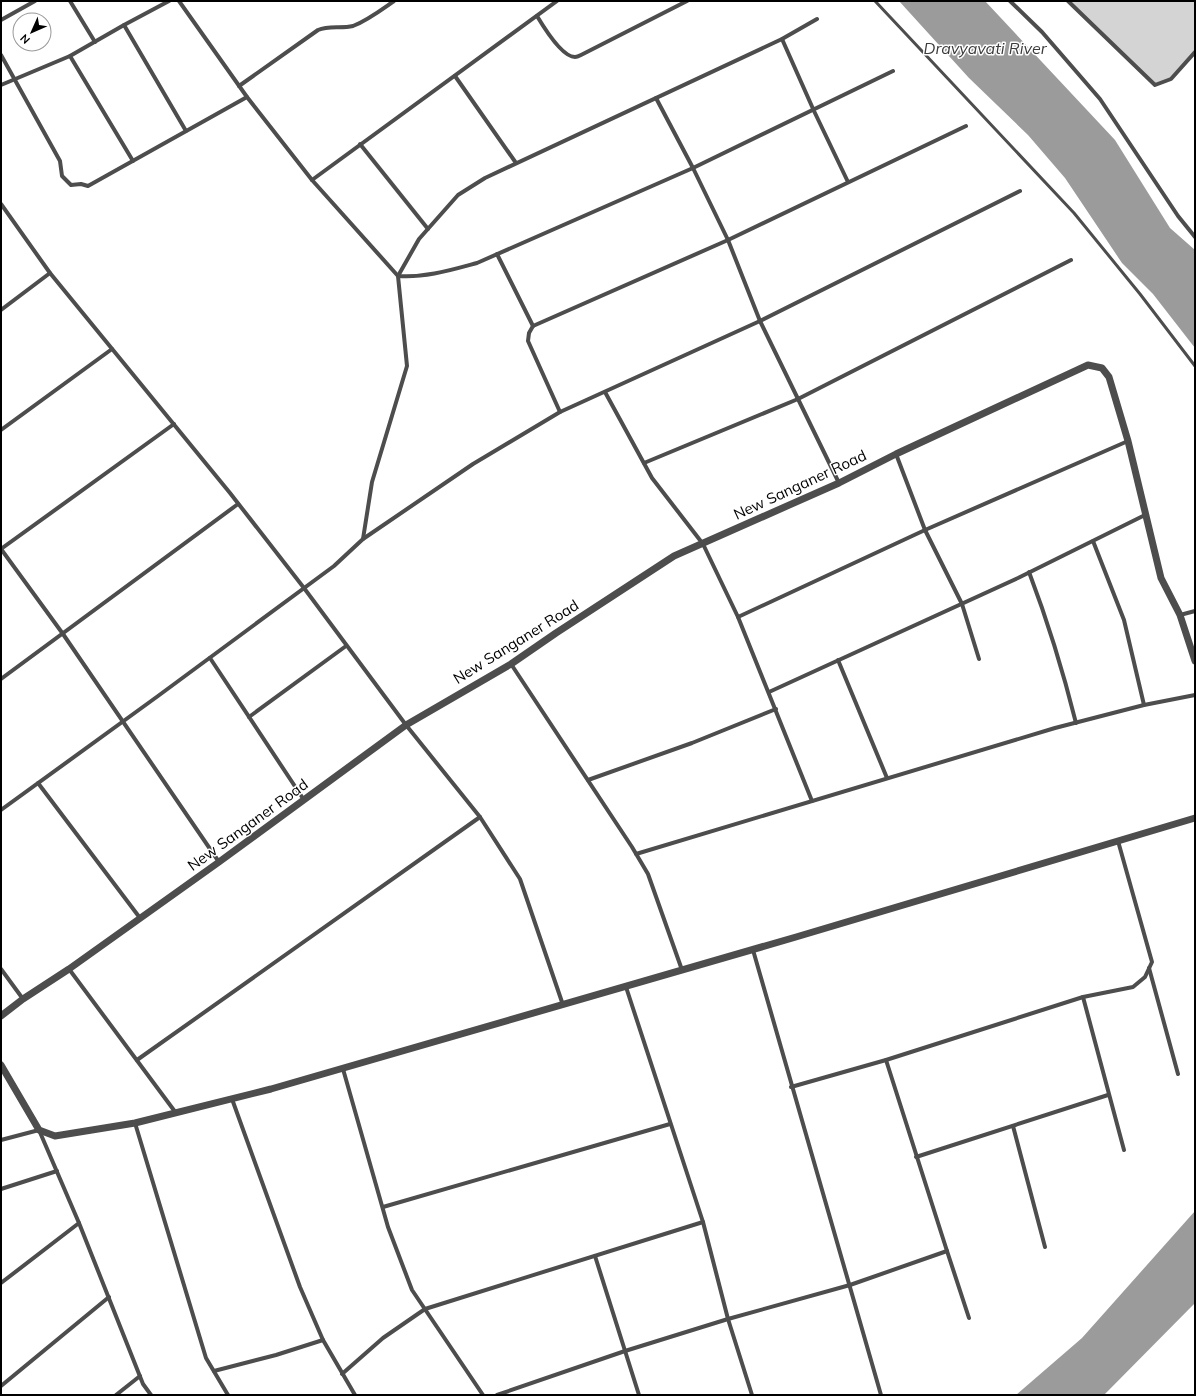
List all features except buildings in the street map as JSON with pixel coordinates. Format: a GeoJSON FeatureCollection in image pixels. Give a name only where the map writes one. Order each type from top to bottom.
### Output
{"type":"FeatureCollection","features":[{"type":"Feature","properties":{"kind":"street"},"geometry":{"type":"LineString","coordinates":[[1,20],[35,1]]}},
{"type":"Feature","properties":{"kind":"street"},"geometry":{"type":"LineString","coordinates":[[70,1],[95,42]]}},
{"type":"Feature","properties":{"kind":"street"},"geometry":{"type":"LineString","coordinates":[[1,85],[70,56],[169,1]]}},
{"type":"Feature","properties":{"kind":"street"},"geometry":{"type":"LineString","coordinates":[[180,1],[247,97],[312,180],[398,276],[414,277],[440,273],[477,263],[693,168],[814,111],[893,71]]}},
{"type":"Feature","properties":{"kind":"street"},"geometry":{"type":"LineString","coordinates":[[239,86],[318,30],[324,27],[340,28],[352,26],[369,18],[394,1]]}},
{"type":"Feature","properties":{"kind":"street"},"geometry":{"type":"LineString","coordinates":[[312,180],[557,1]]}},
{"type":"Feature","properties":{"kind":"street"},"geometry":{"type":"LineString","coordinates":[[537,16],[551,38],[567,54],[574,57],[581,55],[686,1]]}},
{"type":"Feature","properties":{"kind":"street"},"geometry":{"type":"LineString","coordinates":[[1010,1],[1042,32],[1100,98],[1178,216],[1195,237]]}},
{"type":"Feature","properties":{"kind":"street"},"geometry":{"type":"LineString","coordinates":[[1068,1],[1155,85],[1171,79],[1195,52]]}},
{"type":"Feature","properties":{"kind":"street"},"geometry":{"type":"LineString","coordinates":[[363,539],[372,482],[407,366],[398,276],[418,239],[458,195],[485,178],[782,40],[817,19]]}},
{"type":"Feature","properties":{"kind":"street"},"geometry":{"type":"LineString","coordinates":[[124,25],[186,131]]}},
{"type":"Feature","properties":{"kind":"street"},"geometry":{"type":"LineString","coordinates":[[782,40],[848,182]]}},
{"type":"Feature","properties":{"kind":"street"},"geometry":{"type":"LineString","coordinates":[[1,55],[60,161],[62,176],[72,185],[81,184],[88,186],[247,97]]}},
{"type":"Feature","properties":{"kind":"street"},"geometry":{"type":"LineString","coordinates":[[70,56],[133,161]]}},
{"type":"Feature","properties":{"kind":"street"},"geometry":{"type":"LineString","coordinates":[[455,76],[516,163]]}},
{"type":"Feature","properties":{"kind":"street"},"geometry":{"type":"LineString","coordinates":[[656,98],[693,168],[728,240],[760,321],[839,483]]}},
{"type":"Feature","properties":{"kind":"street"},"geometry":{"type":"LineString","coordinates":[[560,412],[528,341],[529,333],[533,326],[728,240],[966,126]]}},
{"type":"Feature","properties":{"kind":"street"},"geometry":{"type":"LineString","coordinates":[[360,144],[428,229]]}},
{"type":"Feature","properties":{"kind":"street"},"geometry":{"type":"LineString","coordinates":[[1,810],[334,566],[363,539],[473,464],[560,412],[760,321],[1020,191]]}},
{"type":"Feature","properties":{"kind":"street"},"geometry":{"type":"LineString","coordinates":[[1,204],[50,273],[238,504],[304,588],[406,725],[480,817],[520,879],[563,1005]]}},
{"type":"Feature","properties":{"kind":"street"},"geometry":{"type":"LineString","coordinates":[[497,254],[533,326]]}},
{"type":"Feature","properties":{"kind":"street"},"geometry":{"type":"LineString","coordinates":[[644,463],[798,399],[1071,260]]}},
{"type":"Feature","properties":{"kind":"street"},"geometry":{"type":"LineString","coordinates":[[1,310],[50,273]]}},
{"type":"Feature","properties":{"kind":"street"},"geometry":{"type":"LineString","coordinates":[[1,430],[112,349]]}},
{"type":"Feature","properties":{"kind":"street","name":"New Sanganer Road"},"geometry":{"type":"LineString","coordinates":[[1,1016],[219,862],[406,725],[511,664],[674,556],[839,483],[896,454],[1088,365],[1102,368],[1109,377],[1128,441]]}},
{"type":"Feature","properties":{"kind":"street"},"geometry":{"type":"LineString","coordinates":[[605,392],[652,478],[703,544],[738,617],[812,801]]}},
{"type":"Feature","properties":{"kind":"street"},"geometry":{"type":"LineString","coordinates":[[174,424],[1,549],[62,634],[219,862]]}},
{"type":"Feature","properties":{"kind":"street"},"geometry":{"type":"LineString","coordinates":[[738,617],[926,530],[1128,441],[1161,578],[1180,615],[1195,661]]}},
{"type":"Feature","properties":{"kind":"street"},"geometry":{"type":"LineString","coordinates":[[896,454],[926,530],[962,604],[979,659]]}},
{"type":"Feature","properties":{"kind":"street"},"geometry":{"type":"LineString","coordinates":[[1,680],[238,504]]}},
{"type":"Feature","properties":{"kind":"street"},"geometry":{"type":"LineString","coordinates":[[769,692],[962,604],[1145,515]]}},
{"type":"Feature","properties":{"kind":"street"},"geometry":{"type":"LineString","coordinates":[[1093,541],[1124,620],[1144,705]]}},
{"type":"Feature","properties":{"kind":"street"},"geometry":{"type":"LineString","coordinates":[[1029,572],[1062,666],[1076,722]]}},
{"type":"Feature","properties":{"kind":"street"},"geometry":{"type":"LineString","coordinates":[[1180,615],[1195,611]]}},
{"type":"Feature","properties":{"kind":"street"},"geometry":{"type":"LineString","coordinates":[[249,717],[346,646]]}},
{"type":"Feature","properties":{"kind":"street"},"geometry":{"type":"LineString","coordinates":[[210,658],[304,800]]}},
{"type":"Feature","properties":{"kind":"street"},"geometry":{"type":"LineString","coordinates":[[838,660],[887,778]]}},
{"type":"Feature","properties":{"kind":"street"},"geometry":{"type":"LineString","coordinates":[[511,664],[648,874],[682,971]]}},
{"type":"Feature","properties":{"kind":"street"},"geometry":{"type":"LineString","coordinates":[[636,854],[1076,722],[1144,705],[1195,695]]}},
{"type":"Feature","properties":{"kind":"street"},"geometry":{"type":"LineString","coordinates":[[588,780],[692,743],[776,709]]}},
{"type":"Feature","properties":{"kind":"street"},"geometry":{"type":"LineString","coordinates":[[38,783],[140,918]]}},
{"type":"Feature","properties":{"kind":"street"},"geometry":{"type":"LineString","coordinates":[[137,1060],[480,817]]}},
{"type":"Feature","properties":{"kind":"street"},"geometry":{"type":"LineString","coordinates":[[1,1140],[39,1130],[55,1136],[135,1122],[271,1089],[682,971],[1195,818]]}},
{"type":"Feature","properties":{"kind":"street"},"geometry":{"type":"LineString","coordinates":[[791,1087],[886,1060],[1083,997],[1133,986],[1145,978],[1152,962],[1118,841]]}},
{"type":"Feature","properties":{"kind":"street"},"geometry":{"type":"LineString","coordinates":[[753,950],[791,1087],[881,1395]]}},
{"type":"Feature","properties":{"kind":"street"},"geometry":{"type":"LineString","coordinates":[[69,968],[176,1112]]}},
{"type":"Feature","properties":{"kind":"street"},"geometry":{"type":"LineString","coordinates":[[1149,968],[1178,1074]]}},
{"type":"Feature","properties":{"kind":"street"},"geometry":{"type":"LineString","coordinates":[[1,969],[23,999]]}},
{"type":"Feature","properties":{"kind":"street"},"geometry":{"type":"LineString","coordinates":[[626,987],[703,1222],[728,1319],[752,1395]]}},
{"type":"Feature","properties":{"kind":"street"},"geometry":{"type":"LineString","coordinates":[[1083,997],[1108,1095],[1124,1150]]}},
{"type":"Feature","properties":{"kind":"street"},"geometry":{"type":"LineString","coordinates":[[886,1060],[969,1318]]}},
{"type":"Feature","properties":{"kind":"street"},"geometry":{"type":"LineString","coordinates":[[1,1065],[39,1130],[79,1223],[143,1384],[151,1395]]}},
{"type":"Feature","properties":{"kind":"street"},"geometry":{"type":"LineString","coordinates":[[343,1069],[388,1227],[412,1290],[483,1395]]}},
{"type":"Feature","properties":{"kind":"street"},"geometry":{"type":"LineString","coordinates":[[916,1157],[1108,1095]]}},
{"type":"Feature","properties":{"kind":"street"},"geometry":{"type":"LineString","coordinates":[[232,1099],[300,1287],[323,1340],[355,1395]]}},
{"type":"Feature","properties":{"kind":"street"},"geometry":{"type":"LineString","coordinates":[[135,1122],[206,1358],[228,1395]]}},
{"type":"Feature","properties":{"kind":"street"},"geometry":{"type":"LineString","coordinates":[[383,1207],[670,1124]]}},
{"type":"Feature","properties":{"kind":"street"},"geometry":{"type":"LineString","coordinates":[[1013,1126],[1045,1247]]}},
{"type":"Feature","properties":{"kind":"street"},"geometry":{"type":"LineString","coordinates":[[1,1189],[57,1171]]}},
{"type":"Feature","properties":{"kind":"street"},"geometry":{"type":"LineString","coordinates":[[342,1374],[383,1338],[425,1309],[703,1222]]}},
{"type":"Feature","properties":{"kind":"street"},"geometry":{"type":"LineString","coordinates":[[1,1282],[79,1223]]}},
{"type":"Feature","properties":{"kind":"street"},"geometry":{"type":"LineString","coordinates":[[497,1395],[625,1351],[728,1319],[850,1285],[947,1251]]}},
{"type":"Feature","properties":{"kind":"street"},"geometry":{"type":"LineString","coordinates":[[595,1256],[639,1395]]}},
{"type":"Feature","properties":{"kind":"street"},"geometry":{"type":"LineString","coordinates":[[1,1386],[109,1297]]}},
{"type":"Feature","properties":{"kind":"street"},"geometry":{"type":"LineString","coordinates":[[214,1372],[323,1340]]}},
{"type":"Feature","properties":{"kind":"street"},"geometry":{"type":"LineString","coordinates":[[116,1395],[140,1376]]}},
{"type":"Feature","properties":{"kind":"lane"},"geometry":{"type":"LineString","coordinates":[[875,1],[1074,213],[1140,294],[1195,366]]}},
{"type":"Feature","properties":{"kind":"shaded area"},"geometry":{"type":"Polygon","coordinates":[[[1068,1],[1195,1],[1195,52],[1171,79],[1155,85],[1068,1]]]}},
{"type":"Feature","properties":{"kind":"water","name":"Dravyavati River"},"geometry":{"type":"Polygon","coordinates":[[[899,1],[985,1],[1115,140],[1170,228],[1195,250],[1195,348],[1153,294],[1122,263],[1065,178],[1028,135],[969,78],[899,1]]]}},
{"type":"Feature","properties":{"kind":"water"},"geometry":{"type":"Polygon","coordinates":[[[1195,1211],[1195,1303],[1104,1395],[1016,1395],[1082,1338],[1195,1211]]]}}]}
